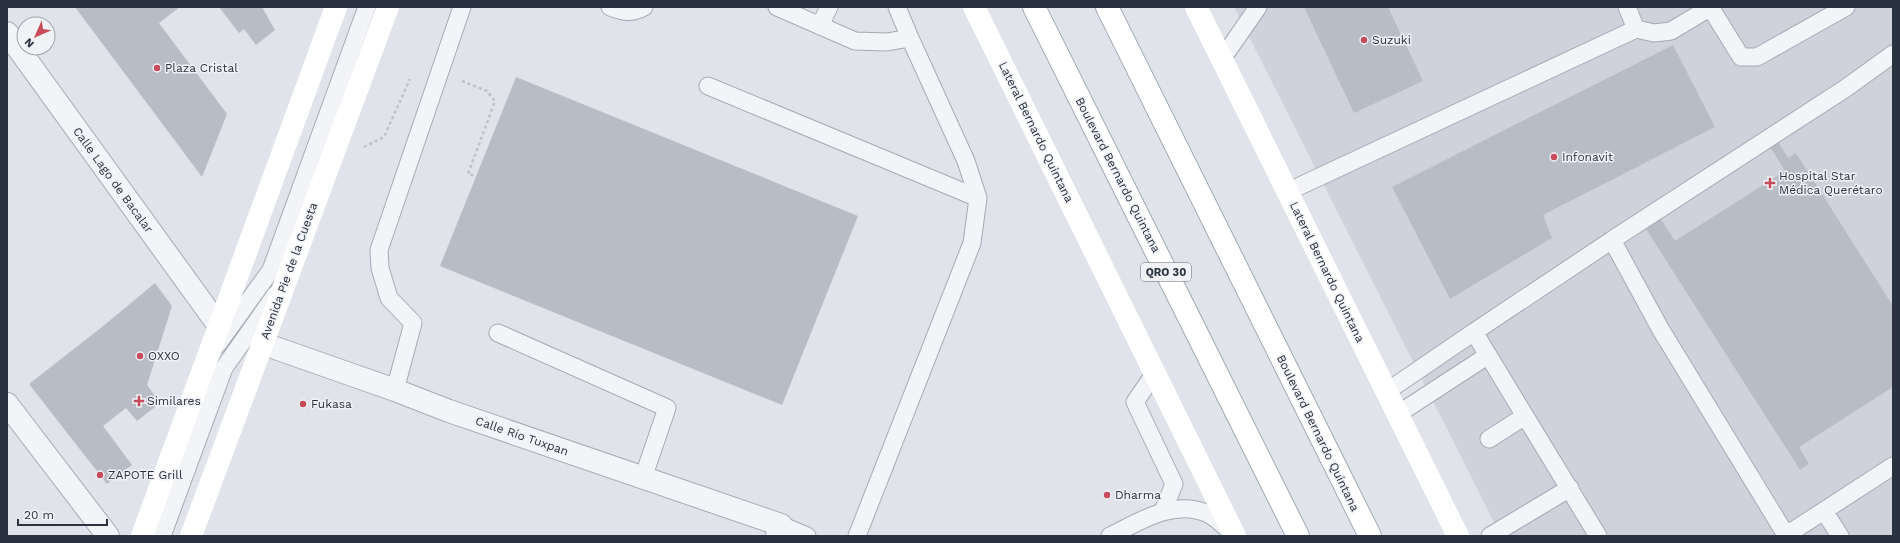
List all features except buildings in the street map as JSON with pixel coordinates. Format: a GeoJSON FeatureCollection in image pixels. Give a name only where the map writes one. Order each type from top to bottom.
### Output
{"type":"FeatureCollection","features":[{"type":"Feature","properties":{"kind":"main road"},"geometry":{"type":"LineString","coordinates":[[142,536],[336,7]]}},
{"type":"Feature","properties":{"kind":"main road","name":"Avenida Pie de la Cuesta"},"geometry":{"type":"LineString","coordinates":[[191,536],[264,344],[327,166],[388,7]]}},
{"type":"Feature","properties":{"kind":"main road","name":"Lateral Bernardo Quintana"},"geometry":{"type":"LineString","coordinates":[[974,7],[1235,536]]}},
{"type":"Feature","properties":{"kind":"main road","name":"Boulevard Bernardo Quintana"},"geometry":{"type":"LineString","coordinates":[[1034,7],[1298,536]]}},
{"type":"Feature","properties":{"kind":"main road","name":"Boulevard Bernardo Quintana"},"geometry":{"type":"LineString","coordinates":[[1107,7],[1370,536]]}},
{"type":"Feature","properties":{"kind":"main road","name":"Lateral Bernardo Quintana"},"geometry":{"type":"LineString","coordinates":[[1199,8],[1222,59],[1287,192],[1458,536]]}},
{"type":"Feature","properties":{"kind":"street","name":"Calle Lago de Bacalar"},"geometry":{"type":"LineString","coordinates":[[7,33],[219,326]]}},
{"type":"Feature","properties":{"kind":"street","name":"Calle Río Tuxpan"},"geometry":{"type":"LineString","coordinates":[[264,344],[395,390],[449,411],[643,478],[779,531]]}},
{"type":"Feature","properties":{"kind":"street"},"geometry":{"type":"LineString","coordinates":[[7,404],[108,536]]}},
{"type":"Feature","properties":{"kind":"lane"},"geometry":{"type":"LineString","coordinates":[[206,361],[270,270],[367,7]]}},
{"type":"Feature","properties":{"kind":"lane"},"geometry":{"type":"LineString","coordinates":[[395,390],[413,323],[389,298],[380,268],[379,250],[462,7]]}},
{"type":"Feature","properties":{"kind":"lane"},"geometry":{"type":"LineString","coordinates":[[610,7],[624,12],[638,10],[644,7]]}},
{"type":"Feature","properties":{"kind":"lane"},"geometry":{"type":"LineString","coordinates":[[777,7],[855,41],[888,42],[910,38]]}},
{"type":"Feature","properties":{"kind":"lane"},"geometry":{"type":"LineString","coordinates":[[820,26],[829,7]]}},
{"type":"Feature","properties":{"kind":"lane"},"geometry":{"type":"LineString","coordinates":[[857,536],[972,243],[978,198],[966,161],[897,7]]}},
{"type":"Feature","properties":{"kind":"lane"},"geometry":{"type":"LineString","coordinates":[[1222,59],[1258,7]]}},
{"type":"Feature","properties":{"kind":"lane"},"geometry":{"type":"LineString","coordinates":[[1627,7],[1636,28]]}},
{"type":"Feature","properties":{"kind":"lane"},"geometry":{"type":"LineString","coordinates":[[1287,192],[1636,28],[1654,33],[1671,30],[1710,7],[1741,57],[1757,57],[1846,7]]}},
{"type":"Feature","properties":{"kind":"lane"},"geometry":{"type":"LineString","coordinates":[[1386,392],[1612,240],[1846,88],[1893,54]]}},
{"type":"Feature","properties":{"kind":"lane"},"geometry":{"type":"LineString","coordinates":[[708,86],[978,198]]}},
{"type":"Feature","properties":{"kind":"lane"},"geometry":{"type":"LineString","coordinates":[[1612,240],[1661,330],[1785,536],[1893,466]]}},
{"type":"Feature","properties":{"kind":"lane"},"geometry":{"type":"LineString","coordinates":[[162,536],[224,368],[288,276]]}},
{"type":"Feature","properties":{"kind":"lane"},"geometry":{"type":"LineString","coordinates":[[498,332],[667,408],[643,478]]}},
{"type":"Feature","properties":{"kind":"lane"},"geometry":{"type":"LineString","coordinates":[[1474,332],[1487,356],[1570,488],[1598,536]]}},
{"type":"Feature","properties":{"kind":"lane"},"geometry":{"type":"LineString","coordinates":[[1398,414],[1487,356]]}},
{"type":"Feature","properties":{"kind":"lane"},"geometry":{"type":"LineString","coordinates":[[1155,373],[1134,402],[1174,484],[1163,511]]}},
{"type":"Feature","properties":{"kind":"lane"},"geometry":{"type":"LineString","coordinates":[[1489,439],[1525,416]]}},
{"type":"Feature","properties":{"kind":"lane"},"geometry":{"type":"LineString","coordinates":[[1490,536],[1570,488]]}},
{"type":"Feature","properties":{"kind":"lane"},"geometry":{"type":"LineString","coordinates":[[1110,536],[1163,511],[1190,509],[1207,514],[1235,536]]}},
{"type":"Feature","properties":{"kind":"lane"},"geometry":{"type":"LineString","coordinates":[[1824,511],[1840,536]]}},
{"type":"Feature","properties":{"kind":"lane"},"geometry":{"type":"LineString","coordinates":[[779,531],[808,536]]}},
{"type":"Feature","properties":{"kind":"shaded area"},"geometry":{"type":"Polygon","coordinates":[[[1234,7],[1893,7],[1893,536],[1501,536],[1234,7]]]}},
{"type":"Feature","properties":{"kind":"place","name":"Suzuki"},"geometry":{"type":"Point","coordinates":[1364,40]}},
{"type":"Feature","properties":{"kind":"place","name":"Plaza Cristal"},"geometry":{"type":"Point","coordinates":[157,68]}},
{"type":"Feature","properties":{"kind":"place","name":"Infonavit"},"geometry":{"type":"Point","coordinates":[1554,157]}},
{"type":"Feature","properties":{"kind":"place","name":"Hospital Star Médica Querétaro"},"geometry":{"type":"Point","coordinates":[1770,183]}},
{"type":"Feature","properties":{"kind":"place","name":"OXXO"},"geometry":{"type":"Point","coordinates":[140,356]}},
{"type":"Feature","properties":{"kind":"place","name":"Similares"},"geometry":{"type":"Point","coordinates":[139,401]}},
{"type":"Feature","properties":{"kind":"place","name":"Fukasa"},"geometry":{"type":"Point","coordinates":[303,404]}},
{"type":"Feature","properties":{"kind":"place","name":"ZAPOTE Grill"},"geometry":{"type":"Point","coordinates":[100,475]}},
{"type":"Feature","properties":{"kind":"place","name":"Dharma"},"geometry":{"type":"Point","coordinates":[1107,495]}}]}
